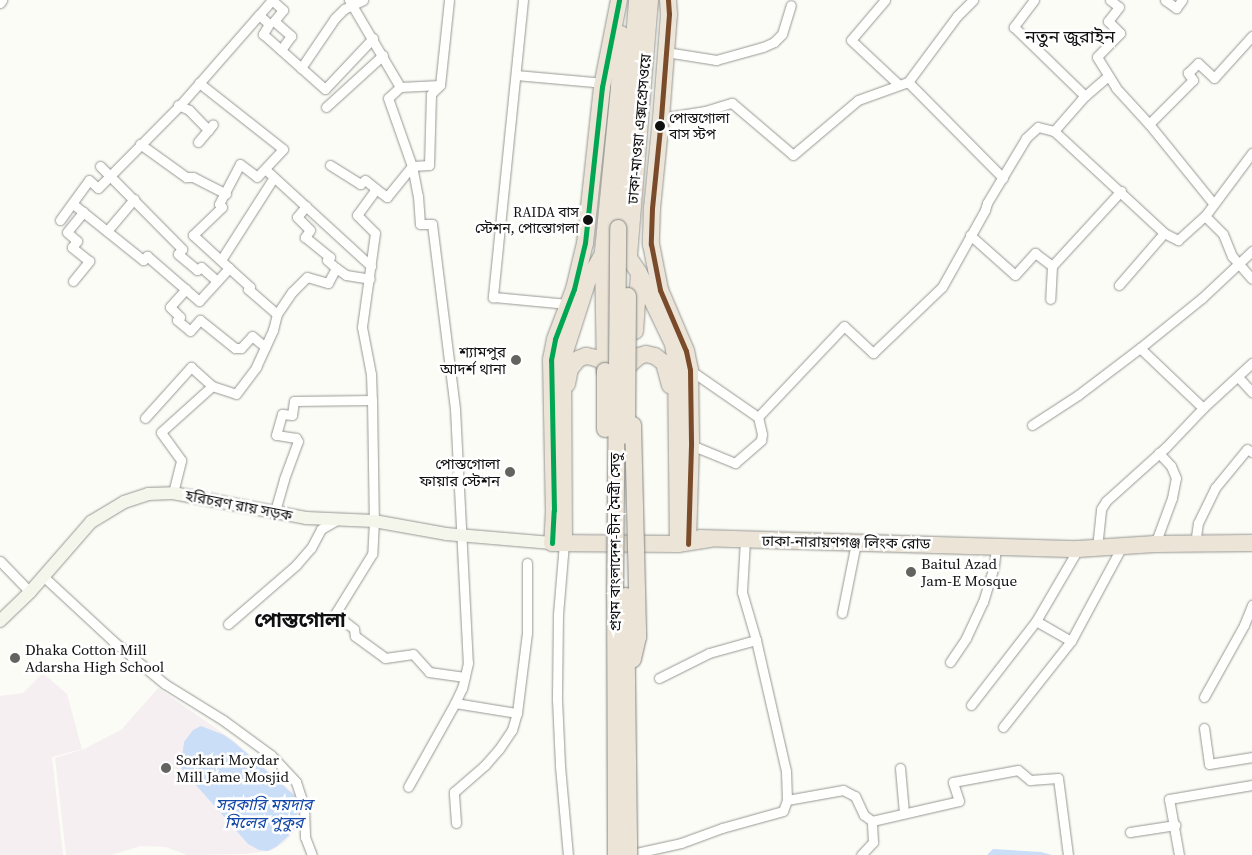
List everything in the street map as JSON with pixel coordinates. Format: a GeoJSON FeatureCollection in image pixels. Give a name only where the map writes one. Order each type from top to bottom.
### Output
{"type":"FeatureCollection","features":[{"type":"Feature","properties":{"kind":"highway"},"geometry":{"type":"LineString","coordinates":[[620,0],[622,10],[619,88],[603,251],[620,366]]}},
{"type":"Feature","properties":{"kind":"highway"},"geometry":{"type":"LineString","coordinates":[[562,539],[554,510],[550,360],[555,339],[569,304],[585,243],[602,87],[620,0]]}},
{"type":"Feature","properties":{"kind":"highway","name":"ঢাকা-মাওয়া এক্সপ্রেসওয়ে"},"geometry":{"type":"LineString","coordinates":[[618,228],[636,0]]}},
{"type":"Feature","properties":{"kind":"highway","name":"ঢাকা-মাওয়া এক্সপ্রেসওয়ে"},"geometry":{"type":"LineString","coordinates":[[620,366],[650,0]]}},
{"type":"Feature","properties":{"kind":"highway"},"geometry":{"type":"LineString","coordinates":[[628,855],[621,690],[606,636],[620,366],[639,273],[663,0]]}},
{"type":"Feature","properties":{"kind":"highway"},"geometry":{"type":"LineString","coordinates":[[668,0],[661,118],[652,208],[653,262],[660,290],[686,351],[690,370],[691,445],[678,540]]}},
{"type":"Feature","properties":{"kind":"highway"},"geometry":{"type":"LineString","coordinates":[[562,539],[563,358],[588,280],[618,228]]}},
{"type":"Feature","properties":{"kind":"highway"},"geometry":{"type":"LineString","coordinates":[[616,855],[621,690],[618,228]]}},
{"type":"Feature","properties":{"kind":"highway"},"geometry":{"type":"LineString","coordinates":[[628,258],[639,273],[672,344],[678,372],[678,540]]}},
{"type":"Feature","properties":{"kind":"highway"},"geometry":{"type":"LineString","coordinates":[[562,539],[568,377],[574,363],[586,356],[620,366],[646,354],[655,356],[664,363],[669,375],[678,540]]}},
{"type":"Feature","properties":{"kind":"highway","name":"ঢাকা-নারায়ণগঞ্জ লিংক রোড"},"geometry":{"type":"LineString","coordinates":[[562,539],[710,539],[856,543],[879,541],[996,548],[1078,549],[1121,548],[1156,544],[1252,543]]}},
{"type":"Feature","properties":{"kind":"main road","name":"হরিচরণ রায় সড়ক"},"geometry":{"type":"LineString","coordinates":[[0,621],[44,577],[91,522],[124,502],[148,494],[173,493],[306,518],[335,521],[374,521],[446,534],[528,540],[562,539]]}},
{"type":"Feature","properties":{"kind":"street"},"geometry":{"type":"LineString","coordinates":[[60,220],[90,180],[98,188],[199,83],[272,0],[283,10],[274,22],[292,36],[281,50]]}},
{"type":"Feature","properties":{"kind":"street"},"geometry":{"type":"LineString","coordinates":[[301,68],[335,18],[351,2],[364,0]]}},
{"type":"Feature","properties":{"kind":"street"},"geometry":{"type":"LineString","coordinates":[[330,165],[360,184],[365,180],[387,197],[412,166],[429,165],[431,94],[440,85],[449,0]]}},
{"type":"Feature","properties":{"kind":"street"},"geometry":{"type":"LineString","coordinates":[[523,0],[493,297],[569,304]]}},
{"type":"Feature","properties":{"kind":"street"},"geometry":{"type":"LineString","coordinates":[[885,0],[851,40],[898,84]]}},
{"type":"Feature","properties":{"kind":"street"},"geometry":{"type":"LineString","coordinates":[[661,118],[705,111],[732,102],[793,155],[858,100],[898,84],[908,82],[957,16],[973,0]]}},
{"type":"Feature","properties":{"kind":"street"},"geometry":{"type":"LineString","coordinates":[[1034,0],[1014,26],[1085,96]]}},
{"type":"Feature","properties":{"kind":"street"},"geometry":{"type":"LineString","coordinates":[[1110,0],[1119,8],[1108,21],[1120,33],[1097,57],[1116,88],[1149,124],[1213,203]]}},
{"type":"Feature","properties":{"kind":"street"},"geometry":{"type":"LineString","coordinates":[[1165,0],[1176,8],[1182,0]]}},
{"type":"Feature","properties":{"kind":"street"},"geometry":{"type":"LineString","coordinates":[[351,2],[400,87]]}},
{"type":"Feature","properties":{"kind":"street"},"geometry":{"type":"LineString","coordinates":[[666,52],[716,60],[763,47],[774,42],[782,34],[791,4]]}},
{"type":"Feature","properties":{"kind":"street"},"geometry":{"type":"LineString","coordinates":[[259,15],[269,24],[263,34],[325,89],[373,38]]}},
{"type":"Feature","properties":{"kind":"street"},"geometry":{"type":"LineString","coordinates":[[1149,124],[1193,80],[1188,73],[1198,63],[1214,78],[1252,36]]}},
{"type":"Feature","properties":{"kind":"street"},"geometry":{"type":"LineString","coordinates":[[326,107],[383,55]]}},
{"type":"Feature","properties":{"kind":"street"},"geometry":{"type":"LineString","coordinates":[[516,76],[594,82]]}},
{"type":"Feature","properties":{"kind":"street"},"geometry":{"type":"LineString","coordinates":[[1054,131],[1085,96],[1108,76]]}},
{"type":"Feature","properties":{"kind":"street"},"geometry":{"type":"LineString","coordinates":[[908,82],[1003,178]]}},
{"type":"Feature","properties":{"kind":"street"},"geometry":{"type":"LineString","coordinates":[[199,83],[283,150],[257,177],[240,164],[226,194],[219,204],[222,206],[193,235],[250,287],[248,289],[277,314]]}},
{"type":"Feature","properties":{"kind":"street"},"geometry":{"type":"LineString","coordinates":[[408,787],[455,703],[468,663],[455,409],[432,224],[420,224],[418,196],[412,166],[388,98],[400,87],[440,85]]}},
{"type":"Feature","properties":{"kind":"street"},"geometry":{"type":"LineString","coordinates":[[178,105],[190,110],[211,127],[198,142]]}},
{"type":"Feature","properties":{"kind":"street"},"geometry":{"type":"LineString","coordinates":[[758,417],[844,326],[873,353],[942,287],[1003,178],[1038,126],[1054,131],[1164,232],[1178,240],[1205,216],[1252,153]]}},
{"type":"Feature","properties":{"kind":"street"},"geometry":{"type":"LineString","coordinates":[[140,144],[186,176],[192,177],[226,194]]}},
{"type":"Feature","properties":{"kind":"street"},"geometry":{"type":"LineString","coordinates":[[100,166],[182,249],[178,254],[196,270],[201,267],[217,282]]}},
{"type":"Feature","properties":{"kind":"street"},"geometry":{"type":"LineString","coordinates":[[265,169],[371,266]]}},
{"type":"Feature","properties":{"kind":"street"},"geometry":{"type":"LineString","coordinates":[[221,260],[274,177]]}},
{"type":"Feature","properties":{"kind":"street"},"geometry":{"type":"LineString","coordinates":[[376,189],[357,215],[375,233],[362,327],[371,374],[374,521],[372,554],[335,614],[354,629],[355,636],[385,658],[413,654],[429,672],[465,677]]}},
{"type":"Feature","properties":{"kind":"street"},"geometry":{"type":"LineString","coordinates":[[1050,300],[1052,266],[1121,191]]}},
{"type":"Feature","properties":{"kind":"street"},"geometry":{"type":"LineString","coordinates":[[107,231],[134,199]]}},
{"type":"Feature","properties":{"kind":"street"},"geometry":{"type":"LineString","coordinates":[[73,204],[143,260],[147,256],[199,300],[229,268]]}},
{"type":"Feature","properties":{"kind":"street"},"geometry":{"type":"LineString","coordinates":[[306,206],[296,217],[310,230],[305,237],[330,256],[327,260],[346,275],[370,279]]}},
{"type":"Feature","properties":{"kind":"street"},"geometry":{"type":"LineString","coordinates":[[73,281],[89,261],[72,247],[77,241],[67,232],[83,212]]}},
{"type":"Feature","properties":{"kind":"street"},"geometry":{"type":"LineString","coordinates":[[1205,216],[1223,234],[1237,264],[1252,280]]}},
{"type":"Feature","properties":{"kind":"street"},"geometry":{"type":"LineString","coordinates":[[1120,285],[1164,232]]}},
{"type":"Feature","properties":{"kind":"street"},"geometry":{"type":"LineString","coordinates":[[970,235],[1015,275],[1035,253],[1052,266]]}},
{"type":"Feature","properties":{"kind":"street"},"geometry":{"type":"LineString","coordinates":[[1032,425],[1078,395],[1140,348],[1202,298],[1252,251]]}},
{"type":"Feature","properties":{"kind":"street"},"geometry":{"type":"LineString","coordinates":[[145,418],[191,366],[212,386],[236,394],[256,367],[277,314],[292,292],[307,277],[328,283],[336,268]]}},
{"type":"Feature","properties":{"kind":"street"},"geometry":{"type":"LineString","coordinates":[[186,289],[170,307],[180,317],[177,320],[190,331],[200,320],[235,348],[241,348],[252,336],[265,347]]}},
{"type":"Feature","properties":{"kind":"street"},"geometry":{"type":"LineString","coordinates":[[1140,348],[1203,408]]}},
{"type":"Feature","properties":{"kind":"street"},"geometry":{"type":"LineString","coordinates":[[1096,548],[1101,509],[1106,501],[1159,453],[1203,408],[1252,363]]}},
{"type":"Feature","properties":{"kind":"street"},"geometry":{"type":"LineString","coordinates":[[690,370],[758,417],[762,434],[760,440],[735,463],[691,445]]}},
{"type":"Feature","properties":{"kind":"street"},"geometry":{"type":"LineString","coordinates":[[1238,377],[1252,392]]}},
{"type":"Feature","properties":{"kind":"street"},"geometry":{"type":"LineString","coordinates":[[173,493],[181,460],[161,432],[212,386]]}},
{"type":"Feature","properties":{"kind":"street"},"geometry":{"type":"LineString","coordinates":[[275,511],[284,478],[298,441],[296,438],[276,435],[282,414],[292,415],[294,401],[372,400]]}},
{"type":"Feature","properties":{"kind":"street"},"geometry":{"type":"LineString","coordinates":[[1195,544],[1198,523],[1215,488],[1247,449],[1252,452]]}},
{"type":"Feature","properties":{"kind":"street"},"geometry":{"type":"LineString","coordinates":[[1156,544],[1172,498],[1176,478],[1171,466],[1159,453]]}},
{"type":"Feature","properties":{"kind":"street"},"geometry":{"type":"LineString","coordinates":[[228,624],[296,566],[311,548],[321,529],[335,521]]}},
{"type":"Feature","properties":{"kind":"street"},"geometry":{"type":"LineString","coordinates":[[562,539],[558,614],[557,699],[560,766],[568,855]]}},
{"type":"Feature","properties":{"kind":"street"},"geometry":{"type":"LineString","coordinates":[[628,855],[657,852],[722,828],[783,811],[787,800],[786,771],[756,640],[742,592],[745,540]]}},
{"type":"Feature","properties":{"kind":"street"},"geometry":{"type":"LineString","coordinates":[[842,613],[856,543]]}},
{"type":"Feature","properties":{"kind":"street"},"geometry":{"type":"LineString","coordinates":[[950,662],[966,638],[983,602],[994,566],[996,548]]}},
{"type":"Feature","properties":{"kind":"street"},"geometry":{"type":"LineString","coordinates":[[1004,727],[1071,641],[1121,548]]}},
{"type":"Feature","properties":{"kind":"street"},"geometry":{"type":"LineString","coordinates":[[971,705],[1036,621],[1078,549]]}},
{"type":"Feature","properties":{"kind":"street"},"geometry":{"type":"LineString","coordinates":[[0,561],[30,592]]}},
{"type":"Feature","properties":{"kind":"street"},"geometry":{"type":"LineString","coordinates":[[456,823],[454,792],[485,765],[499,749],[512,730],[517,713],[527,633],[527,563]]}},
{"type":"Feature","properties":{"kind":"street"},"geometry":{"type":"LineString","coordinates":[[44,577],[113,641],[165,684],[223,720],[271,754],[296,782],[304,807],[305,837],[312,855]]}},
{"type":"Feature","properties":{"kind":"street"},"geometry":{"type":"LineString","coordinates":[[1204,697],[1244,625],[1252,605]]}},
{"type":"Feature","properties":{"kind":"street"},"geometry":{"type":"LineString","coordinates":[[1036,621],[1071,641]]}},
{"type":"Feature","properties":{"kind":"street"},"geometry":{"type":"LineString","coordinates":[[659,678],[709,653],[756,640]]}},
{"type":"Feature","properties":{"kind":"street"},"geometry":{"type":"LineString","coordinates":[[455,703],[517,713]]}},
{"type":"Feature","properties":{"kind":"street"},"geometry":{"type":"LineString","coordinates":[[1204,728],[1209,764],[1252,757]]}},
{"type":"Feature","properties":{"kind":"street"},"geometry":{"type":"LineString","coordinates":[[900,768],[904,813]]}},
{"type":"Feature","properties":{"kind":"street"},"geometry":{"type":"LineString","coordinates":[[872,821],[959,801],[953,782],[1018,770],[1030,780],[1058,778],[1068,855]]}},
{"type":"Feature","properties":{"kind":"street"},"geometry":{"type":"LineString","coordinates":[[1179,855],[1169,799],[1252,786]]}},
{"type":"Feature","properties":{"kind":"street"},"geometry":{"type":"LineString","coordinates":[[787,800],[843,790],[855,796],[864,815],[872,821]]}},
{"type":"Feature","properties":{"kind":"street"},"geometry":{"type":"LineString","coordinates":[[861,855],[873,842],[872,821]]}},
{"type":"Feature","properties":{"kind":"street"},"geometry":{"type":"LineString","coordinates":[[1130,832],[1175,825]]}},
{"type":"Feature","properties":{"kind":"shaded area"},"geometry":{"type":"Polygon","coordinates":[[[43,673],[67,694],[82,749],[52,757],[63,855],[0,855],[0,696],[23,693],[43,673]]]}},
{"type":"Feature","properties":{"kind":"shaded area"},"geometry":{"type":"Polygon","coordinates":[[[158,688],[233,740],[295,794],[300,813],[295,831],[284,843],[270,851],[244,854],[187,855],[166,847],[141,846],[111,855],[66,855],[55,758],[84,749],[121,730],[158,688]]]}},
{"type":"Feature","properties":{"kind":"water","name":"সরকারি ময়দার মিলের পুকুর"},"geometry":{"type":"Polygon","coordinates":[[[201,726],[224,735],[235,743],[295,796],[298,810],[294,831],[276,847],[268,851],[259,850],[248,844],[181,768],[186,763],[182,757],[184,742],[193,730],[201,726]]]}},
{"type":"Feature","properties":{"kind":"water"},"geometry":{"type":"Polygon","coordinates":[[[993,849],[1041,852],[1052,855],[987,855],[993,849]]]}},
{"type":"Feature","properties":{"kind":"transit line"},"geometry":{"type":"LineString","coordinates":[[552,543],[554,510],[551,360],[555,339],[574,289],[585,243],[602,87],[619,0]]}},
{"type":"Feature","properties":{"kind":"transit line"},"geometry":{"type":"LineString","coordinates":[[668,0],[669,14],[652,208],[651,244],[660,290],[686,351],[690,370],[691,445],[688,544]]}},
{"type":"Feature","properties":{"kind":"place","name":"পোস্তগোলা বাস স্টপ"},"geometry":{"type":"Point","coordinates":[660,126]}},
{"type":"Feature","properties":{"kind":"place","name":"RAIDA বাস স্টেশন, পোস্তোগলা"},"geometry":{"type":"Point","coordinates":[588,220]}},
{"type":"Feature","properties":{"kind":"place","name":"শ্যামপুর আদর্শ থানা"},"geometry":{"type":"Point","coordinates":[516,360]}},
{"type":"Feature","properties":{"kind":"place","name":"পোস্তগোলা ফায়ার স্টেশন"},"geometry":{"type":"Point","coordinates":[510,472]}},
{"type":"Feature","properties":{"kind":"place","name":"Baitul Azad Jam-E Mosque"},"geometry":{"type":"Point","coordinates":[911,572]}},
{"type":"Feature","properties":{"kind":"place","name":"Dhaka Cotton Mill Adarsha High School"},"geometry":{"type":"Point","coordinates":[15,658]}},
{"type":"Feature","properties":{"kind":"place","name":"Sorkari Moydar Mill Jame Mosjid"},"geometry":{"type":"Point","coordinates":[166,768]}},
{"type":"Feature","properties":{"kind":"district","name":"নতুন জুরাইন"},"geometry":{"type":"Point","coordinates":[1070,37]}},
{"type":"Feature","properties":{"kind":"district","name":"পোস্তগোলা"},"geometry":{"type":"Point","coordinates":[300,620]}}]}
